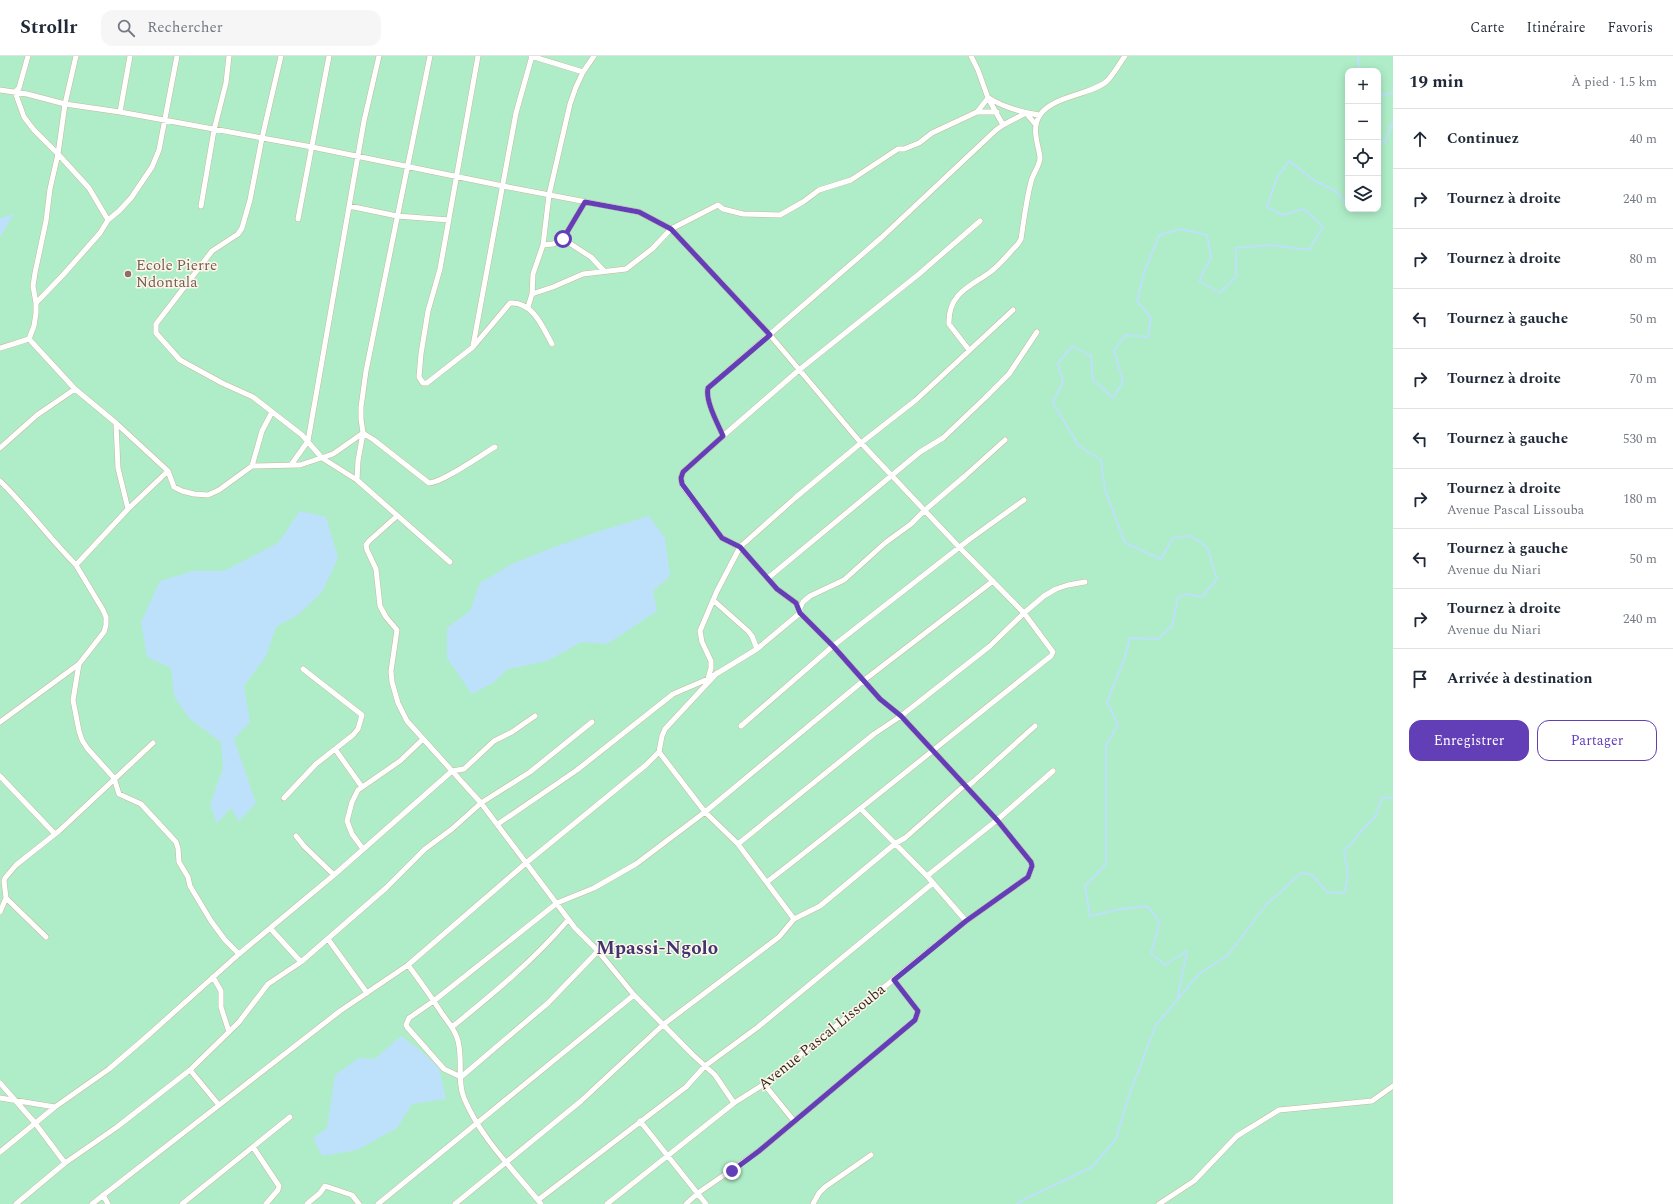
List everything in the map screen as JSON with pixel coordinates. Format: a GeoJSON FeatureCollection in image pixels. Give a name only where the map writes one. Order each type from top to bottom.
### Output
{"type":"FeatureCollection","features":[{"type":"Feature","properties":{"kind":"street"},"geometry":{"type":"LineString","coordinates":[[15,92],[19,88],[28,56]]}},
{"type":"Feature","properties":{"kind":"street"},"geometry":{"type":"LineString","coordinates":[[29,339],[34,326],[36,303],[33,286],[35,273],[46,222],[50,189],[58,154],[65,104],[76,56]]}},
{"type":"Feature","properties":{"kind":"street"},"geometry":{"type":"LineString","coordinates":[[120,112],[130,56]]}},
{"type":"Feature","properties":{"kind":"street"},"geometry":{"type":"LineString","coordinates":[[36,303],[100,233],[108,220],[131,198],[152,167],[159,150],[177,56]]}},
{"type":"Feature","properties":{"kind":"street"},"geometry":{"type":"LineString","coordinates":[[201,206],[214,130],[226,83],[229,56]]}},
{"type":"Feature","properties":{"kind":"street"},"geometry":{"type":"LineString","coordinates":[[281,56],[262,138],[250,200],[242,228],[238,234],[212,252],[159,319],[155,328],[156,333],[180,360],[222,384],[253,397],[308,441],[322,458],[357,480],[450,562]]}},
{"type":"Feature","properties":{"kind":"street"},"geometry":{"type":"LineString","coordinates":[[298,219],[329,56]]}},
{"type":"Feature","properties":{"kind":"street"},"geometry":{"type":"LineString","coordinates":[[291,465],[308,441],[368,100],[379,56]]}},
{"type":"Feature","properties":{"kind":"street"},"geometry":{"type":"LineString","coordinates":[[357,480],[358,461],[363,433],[361,419],[366,371],[430,56]]}},
{"type":"Feature","properties":{"kind":"street"},"geometry":{"type":"LineString","coordinates":[[478,56],[440,269],[428,311],[419,377],[421,381],[427,383],[473,347],[510,303],[516,303],[528,307],[541,324],[552,344]]}},
{"type":"Feature","properties":{"kind":"street"},"geometry":{"type":"LineString","coordinates":[[473,347],[516,113],[532,56],[583,72]]}},
{"type":"Feature","properties":{"kind":"street"},"geometry":{"type":"LineString","coordinates":[[528,307],[532,294],[533,274],[543,245],[549,195],[570,104],[583,72],[594,56]]}},
{"type":"Feature","properties":{"kind":"street"},"geometry":{"type":"LineString","coordinates":[[971,56],[978,70],[988,98],[1003,125]]}},
{"type":"Feature","properties":{"kind":"street"},"geometry":{"type":"LineString","coordinates":[[969,350],[949,324],[951,309],[955,299],[970,284],[990,272],[1018,244],[1021,239],[1031,183],[1039,164],[1040,156],[1035,137],[1036,125],[1040,115],[1046,109],[1058,102],[1107,81],[1125,56]]}},
{"type":"Feature","properties":{"kind":"street"},"geometry":{"type":"LineString","coordinates":[[0,90],[15,92],[65,104],[120,112],[312,147],[639,212],[671,229],[770,335],[861,443],[924,511],[1024,613],[1052,652],[1051,656],[768,882]]}},
{"type":"Feature","properties":{"kind":"street"},"geometry":{"type":"LineString","coordinates":[[15,92],[24,117],[34,130],[89,188],[108,220]]}},
{"type":"Feature","properties":{"kind":"street"},"geometry":{"type":"LineString","coordinates":[[977,112],[988,98]]}},
{"type":"Feature","properties":{"kind":"street"},"geometry":{"type":"LineString","coordinates":[[988,98],[996,103],[1026,113],[1040,115]]}},
{"type":"Feature","properties":{"kind":"street"},"geometry":{"type":"LineString","coordinates":[[532,294],[583,274],[626,269],[652,249],[671,229],[718,205],[723,209],[743,214],[780,215],[803,202],[819,190],[851,180],[898,149],[904,149],[919,143],[932,132],[977,112],[997,112]]}},
{"type":"Feature","properties":{"kind":"street"},"geometry":{"type":"LineString","coordinates":[[723,436],[709,401],[707,394],[708,388],[886,233],[1003,125],[1026,113]]}},
{"type":"Feature","properties":{"kind":"street"},"geometry":{"type":"LineString","coordinates":[[1026,113],[1036,125]]}},
{"type":"Feature","properties":{"kind":"street"},"geometry":{"type":"LineString","coordinates":[[543,245],[553,244],[563,239],[585,202]]}},
{"type":"Feature","properties":{"kind":"street"},"geometry":{"type":"LineString","coordinates":[[349,206],[397,216],[449,220]]}},
{"type":"Feature","properties":{"kind":"street"},"geometry":{"type":"LineString","coordinates":[[980,220],[919,274],[799,370],[683,472],[681,478],[682,484],[722,538],[740,547],[777,589],[796,603],[800,613],[833,646],[880,699],[901,716],[997,820]]}},
{"type":"Feature","properties":{"kind":"street"},"geometry":{"type":"LineString","coordinates":[[563,239],[591,257],[604,271]]}},
{"type":"Feature","properties":{"kind":"street"},"geometry":{"type":"LineString","coordinates":[[708,680],[711,661],[702,642],[700,631],[713,600],[740,547],[795,498],[861,443],[916,400],[1013,310]]}},
{"type":"Feature","properties":{"kind":"street"},"geometry":{"type":"LineString","coordinates":[[768,578],[920,452],[943,438],[1009,374],[1037,332]]}},
{"type":"Feature","properties":{"kind":"street"},"geometry":{"type":"LineString","coordinates":[[0,348],[29,339]]}},
{"type":"Feature","properties":{"kind":"street"},"geometry":{"type":"LineString","coordinates":[[29,339],[75,390],[116,422],[168,471],[174,487],[182,491],[208,495],[219,490],[252,466],[300,465],[333,454],[363,433]]}},
{"type":"Feature","properties":{"kind":"street"},"geometry":{"type":"LineString","coordinates":[[0,448],[37,415],[75,390]]}},
{"type":"Feature","properties":{"kind":"street"},"geometry":{"type":"LineString","coordinates":[[252,466],[262,431],[272,412]]}},
{"type":"Feature","properties":{"kind":"street"},"geometry":{"type":"LineString","coordinates":[[116,422],[118,468],[128,509]]}},
{"type":"Feature","properties":{"kind":"street"},"geometry":{"type":"LineString","coordinates":[[363,433],[429,483],[434,483],[446,477],[495,447]]}},
{"type":"Feature","properties":{"kind":"street"},"geometry":{"type":"LineString","coordinates":[[498,824],[578,770],[672,694],[708,680],[757,649],[800,613],[800,608],[803,602],[810,596],[844,580],[876,551],[911,524],[1005,440]]}},
{"type":"Feature","properties":{"kind":"street"},"geometry":{"type":"LineString","coordinates":[[76,565],[128,509],[168,471]]}},
{"type":"Feature","properties":{"kind":"street"},"geometry":{"type":"LineString","coordinates":[[0,481],[24,506],[59,548],[76,565],[106,617],[104,632],[79,664],[0,722]]}},
{"type":"Feature","properties":{"kind":"street"},"geometry":{"type":"LineString","coordinates":[[741,726],[833,646],[1024,500]]}},
{"type":"Feature","properties":{"kind":"street"},"geometry":{"type":"LineString","coordinates":[[397,516],[368,541],[366,550],[376,569],[382,612],[397,630],[391,671],[392,682],[398,703],[407,722],[481,803],[557,903],[568,920],[598,951],[634,995],[705,1066],[722,1085],[734,1103]]}},
{"type":"Feature","properties":{"kind":"street"},"geometry":{"type":"LineString","coordinates":[[461,1077],[444,1069],[406,1025],[409,1018],[557,903],[594,888],[630,867],[705,812],[863,681],[993,581]]}},
{"type":"Feature","properties":{"kind":"street"},"geometry":{"type":"LineString","coordinates":[[738,844],[874,734],[901,716],[990,646],[1044,596],[1056,589],[1085,582]]}},
{"type":"Feature","properties":{"kind":"street"},"geometry":{"type":"LineString","coordinates":[[713,600],[748,631],[752,636],[757,649]]}},
{"type":"Feature","properties":{"kind":"street"},"geometry":{"type":"LineString","coordinates":[[79,664],[73,700],[82,740],[114,778],[119,794],[141,804],[176,842],[179,862],[187,874],[190,886],[210,922],[239,954]]}},
{"type":"Feature","properties":{"kind":"street"},"geometry":{"type":"LineString","coordinates":[[284,798],[316,764],[358,729],[362,715],[303,669]]}},
{"type":"Feature","properties":{"kind":"street"},"geometry":{"type":"LineString","coordinates":[[92,1204],[218,1104],[340,1011],[408,965],[526,863],[635,774],[659,752],[665,729],[717,673]]}},
{"type":"Feature","properties":{"kind":"street"},"geometry":{"type":"LineString","coordinates":[[0,1152],[55,1107],[109,1069],[144,1040],[239,954],[334,875],[452,771],[464,768],[494,741],[512,732],[535,716]]}},
{"type":"Feature","properties":{"kind":"street"},"geometry":{"type":"LineString","coordinates":[[16,1204],[65,1163],[117,1127],[190,1070],[239,1022],[268,984],[301,962],[328,939],[386,888],[425,849],[452,829],[481,803],[530,772],[592,722]]}},
{"type":"Feature","properties":{"kind":"street"},"geometry":{"type":"LineString","coordinates":[[455,1204],[581,1101],[664,1024],[779,937],[794,919],[820,906],[896,843],[905,838],[965,785],[968,786],[974,781],[1035,726]]}},
{"type":"Feature","properties":{"kind":"street"},"geometry":{"type":"LineString","coordinates":[[363,849],[352,834],[347,821],[352,802],[358,790],[400,761],[423,740]]}},
{"type":"Feature","properties":{"kind":"street"},"geometry":{"type":"LineString","coordinates":[[0,912],[6,898],[4,881],[10,870],[54,833],[59,831],[153,743]]}},
{"type":"Feature","properties":{"kind":"street"},"geometry":{"type":"LineString","coordinates":[[335,749],[362,787]]}},
{"type":"Feature","properties":{"kind":"street"},"geometry":{"type":"LineString","coordinates":[[659,752],[705,812],[738,844],[768,882],[794,919]]}},
{"type":"Feature","properties":{"kind":"street"},"geometry":{"type":"LineString","coordinates":[[927,876],[997,820],[1053,771]]}},
{"type":"Feature","properties":{"kind":"street"},"geometry":{"type":"LineString","coordinates":[[0,776],[54,833]]}},
{"type":"Feature","properties":{"kind":"street"},"geometry":{"type":"LineString","coordinates":[[861,809],[927,876],[966,921]]}},
{"type":"Feature","properties":{"kind":"street","name":"Avenue Pascal Lissouba"},"geometry":{"type":"LineString","coordinates":[[607,1204],[734,1103],[764,1084],[966,921],[1028,877],[1032,866],[1031,862],[997,820]]}},
{"type":"Feature","properties":{"kind":"street"},"geometry":{"type":"LineString","coordinates":[[296,836],[304,846],[334,875]]}},
{"type":"Feature","properties":{"kind":"street"},"geometry":{"type":"LineString","coordinates":[[408,965],[434,1000],[452,1028],[458,1041],[461,1077],[460,1089],[476,1125],[506,1163],[540,1202],[640,1121],[686,1087],[705,1066],[758,1027],[933,883]]}},
{"type":"Feature","properties":{"kind":"street"},"geometry":{"type":"LineString","coordinates":[[6,898],[46,937]]}},
{"type":"Feature","properties":{"kind":"street"},"geometry":{"type":"LineString","coordinates":[[452,1028],[551,940],[568,920]]}},
{"type":"Feature","properties":{"kind":"street"},"geometry":{"type":"LineString","coordinates":[[270,928],[301,962]]}},
{"type":"Feature","properties":{"kind":"street"},"geometry":{"type":"LineString","coordinates":[[328,939],[367,993]]}},
{"type":"Feature","properties":{"kind":"street"},"geometry":{"type":"LineString","coordinates":[[461,1077],[548,1002],[598,951]]}},
{"type":"Feature","properties":{"kind":"street"},"geometry":{"type":"LineString","coordinates":[[213,978],[221,991],[221,1007],[229,1032]]}},
{"type":"Feature","properties":{"kind":"street"},"geometry":{"type":"LineString","coordinates":[[686,1204],[698,1193],[759,1151],[794,1120],[915,1020],[918,1011],[894,980]]}},
{"type":"Feature","properties":{"kind":"street"},"geometry":{"type":"LineString","coordinates":[[378,1204],[634,995]]}},
{"type":"Feature","properties":{"kind":"street"},"geometry":{"type":"LineString","coordinates":[[190,1070],[218,1104]]}},
{"type":"Feature","properties":{"kind":"street"},"geometry":{"type":"LineString","coordinates":[[764,1084],[794,1120]]}},
{"type":"Feature","properties":{"kind":"street"},"geometry":{"type":"LineString","coordinates":[[0,1085],[35,1123],[65,1163]]}},
{"type":"Feature","properties":{"kind":"street"},"geometry":{"type":"LineString","coordinates":[[1159,1204],[1194,1181],[1237,1136],[1279,1110],[1372,1101],[1393,1086]]}},
{"type":"Feature","properties":{"kind":"street"},"geometry":{"type":"LineString","coordinates":[[0,1098],[55,1107]]}},
{"type":"Feature","properties":{"kind":"street"},"geometry":{"type":"LineString","coordinates":[[182,1204],[290,1117]]}},
{"type":"Feature","properties":{"kind":"street"},"geometry":{"type":"LineString","coordinates":[[640,1121],[706,1204]]}},
{"type":"Feature","properties":{"kind":"street"},"geometry":{"type":"LineString","coordinates":[[253,1147],[279,1186],[278,1190],[266,1204]]}},
{"type":"Feature","properties":{"kind":"street"},"geometry":{"type":"LineString","coordinates":[[813,1204],[820,1192],[825,1187],[871,1155]]}},
{"type":"Feature","properties":{"kind":"street"},"geometry":{"type":"LineString","coordinates":[[307,1204],[320,1193],[325,1186],[352,1196],[359,1204]]}},
{"type":"Feature","properties":{"kind":"street"},"geometry":{"type":"LineString","coordinates":[[104,1195],[108,1204]]}},
{"type":"Feature","properties":{"kind":"green space"},"geometry":{"type":"Polygon","coordinates":[[[0,56],[1393,56],[1393,1204],[0,1204],[0,56]]]}},
{"type":"Feature","properties":{"kind":"water"},"geometry":{"type":"Polygon","coordinates":[[[14,214],[0,237],[0,218],[14,214]]]}},
{"type":"Feature","properties":{"kind":"water"},"geometry":{"type":"Polygon","coordinates":[[[300,511],[326,517],[338,558],[322,592],[299,614],[276,627],[266,656],[244,686],[250,722],[234,739],[256,803],[239,821],[231,808],[217,823],[210,805],[223,768],[221,742],[189,718],[174,696],[171,668],[147,657],[141,622],[160,581],[193,571],[224,571],[278,543],[300,511]]]}},
{"type":"Feature","properties":{"kind":"water"},"geometry":{"type":"Polygon","coordinates":[[[649,516],[665,538],[670,576],[653,591],[657,611],[607,644],[582,642],[547,661],[508,669],[493,683],[472,694],[447,658],[447,628],[470,611],[480,583],[512,564],[549,549],[649,516]]]}},
{"type":"Feature","properties":{"kind":"water"},"geometry":{"type":"Polygon","coordinates":[[[401,1036],[421,1051],[439,1068],[446,1099],[412,1104],[397,1128],[357,1150],[322,1156],[313,1138],[327,1128],[335,1075],[359,1058],[375,1059],[401,1036]]]}},
{"type":"Feature","properties":{"kind":"waterway"},"geometry":{"type":"LineString","coordinates":[[1358,56],[1359,68]]}},
{"type":"Feature","properties":{"kind":"waterway"},"geometry":{"type":"LineString","coordinates":[[1381,96],[1393,92]]}},
{"type":"Feature","properties":{"kind":"waterway"},"geometry":{"type":"LineString","coordinates":[[1380,140],[1385,142],[1393,121]]}},
{"type":"Feature","properties":{"kind":"waterway"},"geometry":{"type":"LineString","coordinates":[[1177,1000],[1187,951],[1165,965],[1151,953],[1160,922],[1147,906],[1121,909],[1090,916],[1085,886],[1106,864],[1106,745],[1118,725],[1107,702],[1124,660],[1130,638],[1158,639],[1172,626],[1178,597],[1187,594],[1202,597],[1217,579],[1207,547],[1191,536],[1173,538],[1161,559],[1125,543],[1105,490],[1101,460],[1079,446],[1053,403],[1063,382],[1058,363],[1073,346],[1091,356],[1093,380],[1113,398],[1123,382],[1114,350],[1126,335],[1148,337],[1151,318],[1137,301],[1144,273],[1159,235],[1181,229],[1207,235],[1211,257],[1199,281],[1220,293],[1236,277],[1236,248],[1271,245],[1309,250],[1323,227],[1304,209],[1283,215],[1267,207],[1277,178],[1289,161],[1314,180],[1337,192],[1345,203]]}},
{"type":"Feature","properties":{"kind":"waterway"},"geometry":{"type":"LineString","coordinates":[[1017,1204],[1092,1167],[1116,1139],[1129,1095],[1156,1025],[1199,974],[1228,955],[1266,905],[1301,873],[1311,874],[1327,892],[1345,893],[1348,874],[1344,851],[1376,815],[1382,797],[1393,798]]}},
{"type":"Feature","properties":{"kind":"place","name":"Ecole Pierre Ndontala"},"geometry":{"type":"Point","coordinates":[128,274]}},
{"type":"Feature","properties":{"kind":"district","name":"Mpassi-Ngolo"},"geometry":{"type":"Point","coordinates":[657,948]}},
{"type":"Feature","properties":{"kind":"route"},"geometry":{"type":"LineString","coordinates":[[563,239],[585,202],[639,212],[671,229],[770,335],[708,388],[707,394],[709,401],[723,436],[683,472],[681,478],[682,484],[718,534],[722,538],[740,547],[777,589],[793,599],[800,613],[833,646],[880,699],[901,716],[997,820],[1031,862],[1032,866],[1028,877],[966,921],[894,980],[918,1011],[915,1020],[794,1120],[759,1151],[732,1171]]}}]}
